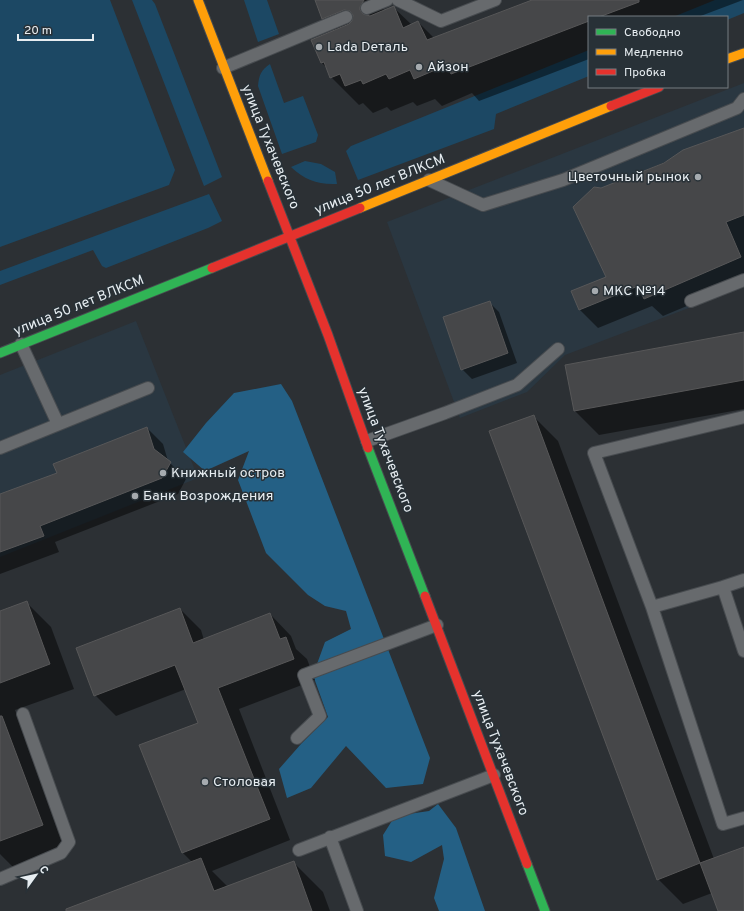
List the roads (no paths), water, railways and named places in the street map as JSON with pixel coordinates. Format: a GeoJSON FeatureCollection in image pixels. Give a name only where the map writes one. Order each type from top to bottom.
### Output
{"type":"FeatureCollection","features":[{"type":"Feature","properties":{"kind":"street","name":"улица Тухачевского"},"geometry":{"type":"LineString","coordinates":[[198,0],[223,68],[290,236],[546,911]]}},
{"type":"Feature","properties":{"kind":"street"},"geometry":{"type":"LineString","coordinates":[[728,59],[744,52]]}},
{"type":"Feature","properties":{"kind":"street","name":"улица 50 лет ВЛКСМ"},"geometry":{"type":"LineString","coordinates":[[0,353],[657,88]]}},
{"type":"Feature","properties":{"kind":"lane"},"geometry":{"type":"LineString","coordinates":[[367,8],[387,0]]}},
{"type":"Feature","properties":{"kind":"lane"},"geometry":{"type":"LineString","coordinates":[[398,0],[441,21],[495,0]]}},
{"type":"Feature","properties":{"kind":"lane"},"geometry":{"type":"LineString","coordinates":[[223,68],[346,17]]}},
{"type":"Feature","properties":{"kind":"lane"},"geometry":{"type":"LineString","coordinates":[[429,180],[483,205],[563,180],[737,108],[744,99]]}},
{"type":"Feature","properties":{"kind":"lane"},"geometry":{"type":"LineString","coordinates":[[691,301],[744,280]]}},
{"type":"Feature","properties":{"kind":"lane"},"geometry":{"type":"LineString","coordinates":[[21,344],[58,424]]}},
{"type":"Feature","properties":{"kind":"lane"},"geometry":{"type":"LineString","coordinates":[[367,441],[517,385],[558,349]]}},
{"type":"Feature","properties":{"kind":"lane"},"geometry":{"type":"LineString","coordinates":[[0,448],[148,388]]}},
{"type":"Feature","properties":{"kind":"lane"},"geometry":{"type":"LineString","coordinates":[[744,418],[594,453],[652,607],[723,824],[744,818]]}},
{"type":"Feature","properties":{"kind":"lane"},"geometry":{"type":"LineString","coordinates":[[652,607],[744,580]]}},
{"type":"Feature","properties":{"kind":"lane"},"geometry":{"type":"LineString","coordinates":[[722,587],[744,651]]}},
{"type":"Feature","properties":{"kind":"lane"},"geometry":{"type":"LineString","coordinates":[[297,738],[320,716],[304,675],[437,625]]}},
{"type":"Feature","properties":{"kind":"lane"},"geometry":{"type":"LineString","coordinates":[[0,880],[61,853],[69,842],[23,714]]}},
{"type":"Feature","properties":{"kind":"lane"},"geometry":{"type":"LineString","coordinates":[[299,850],[494,775]]}},
{"type":"Feature","properties":{"kind":"lane"},"geometry":{"type":"LineString","coordinates":[[330,838],[357,911]]}},
{"type":"Feature","properties":{"kind":"place","name":"Lada Dеталь"},"geometry":{"type":"Point","coordinates":[319,47]}},
{"type":"Feature","properties":{"kind":"place","name":"Айзон"},"geometry":{"type":"Point","coordinates":[419,67]}},
{"type":"Feature","properties":{"kind":"place","name":"Цветочный рынок"},"geometry":{"type":"Point","coordinates":[698,177]}},
{"type":"Feature","properties":{"kind":"place","name":"МКС №14"},"geometry":{"type":"Point","coordinates":[595,291]}},
{"type":"Feature","properties":{"kind":"place","name":"Книжный остров"},"geometry":{"type":"Point","coordinates":[163,473]}},
{"type":"Feature","properties":{"kind":"place","name":"Банк Возрождения"},"geometry":{"type":"Point","coordinates":[135,496]}},
{"type":"Feature","properties":{"kind":"place","name":"Столовая"},"geometry":{"type":"Point","coordinates":[205,782]}}]}
